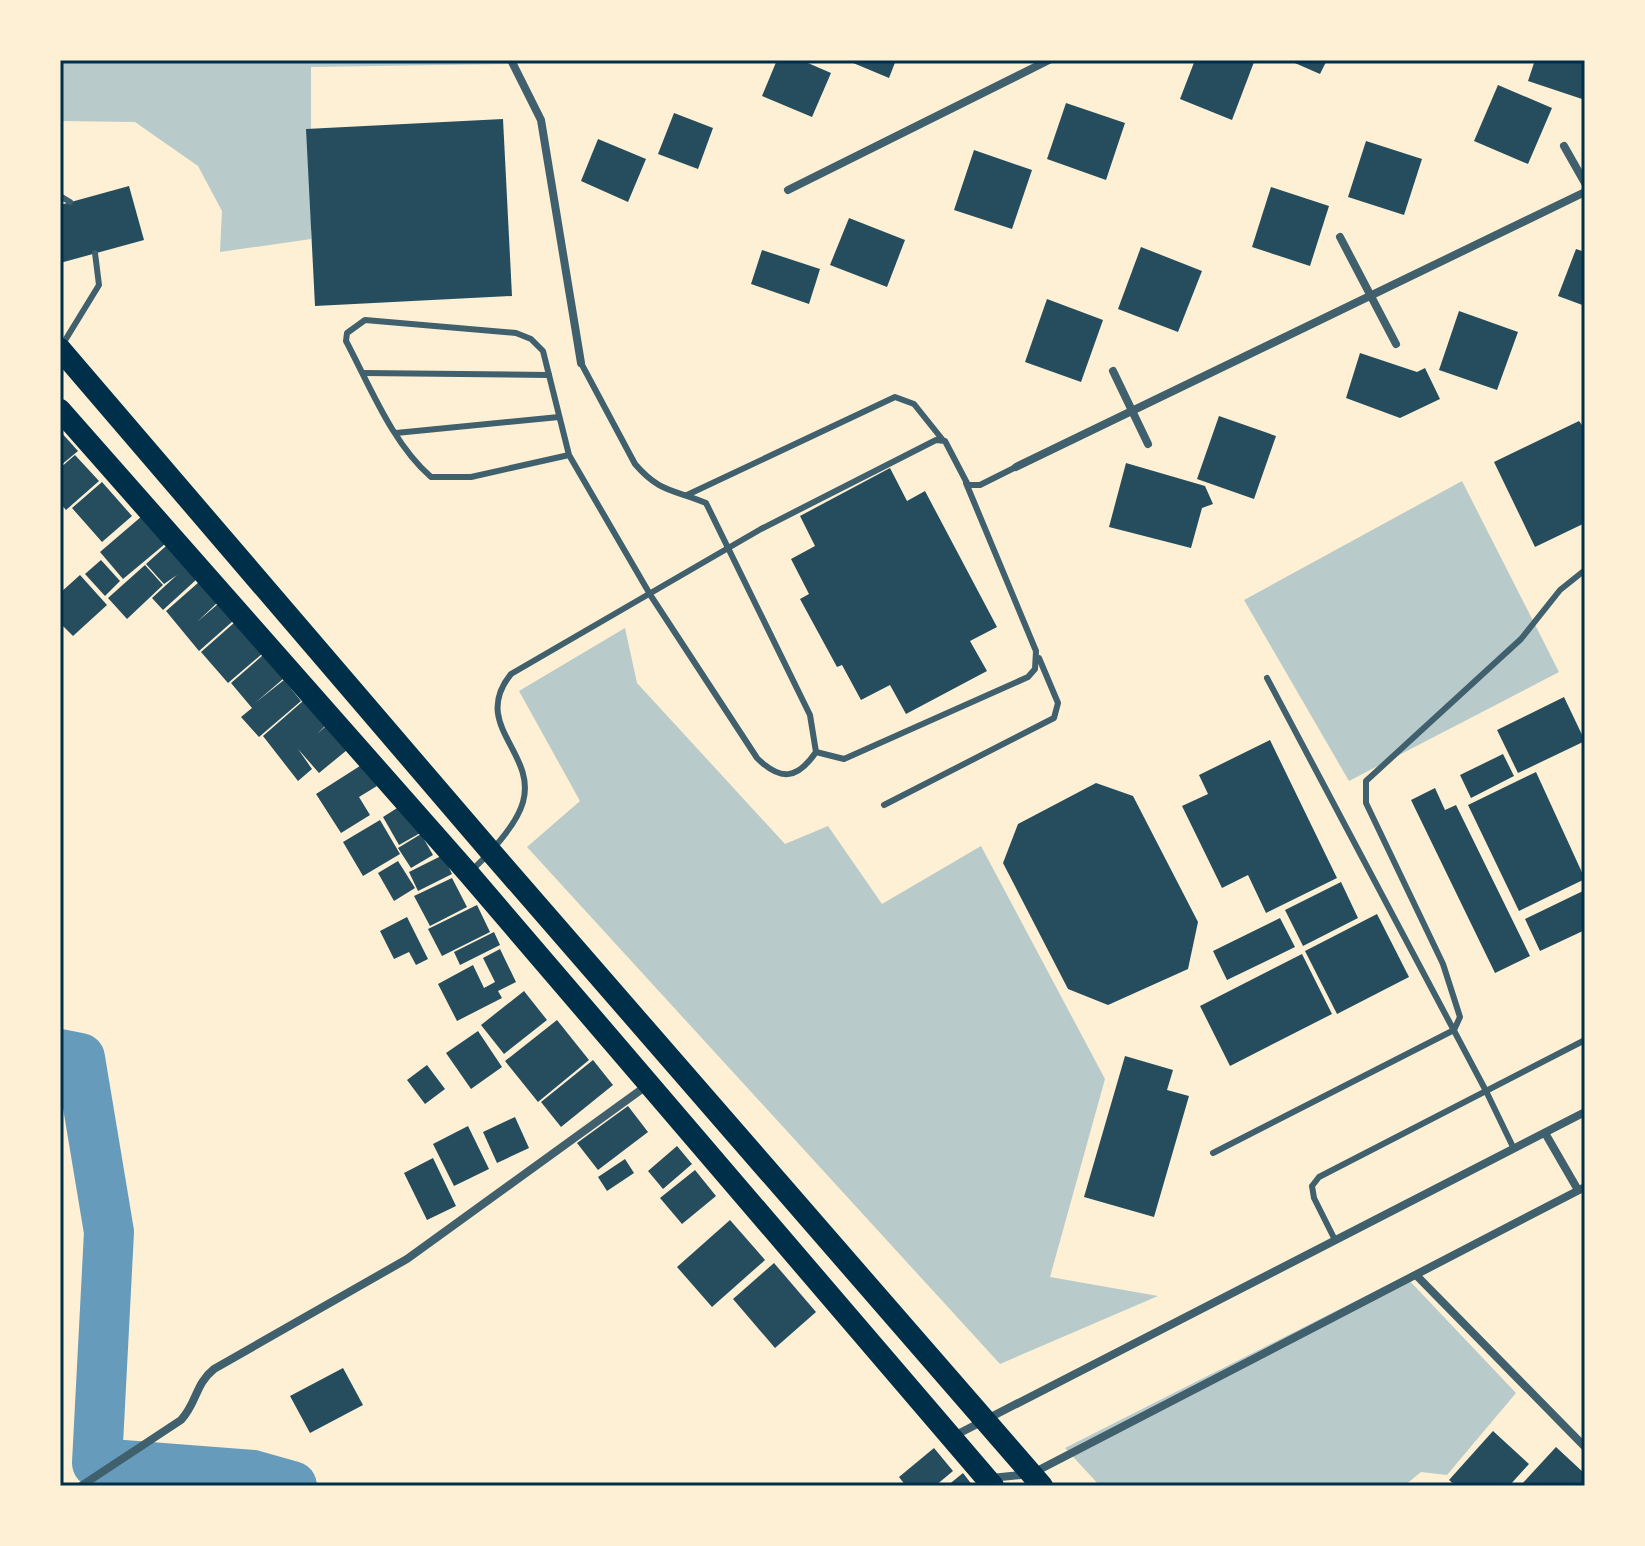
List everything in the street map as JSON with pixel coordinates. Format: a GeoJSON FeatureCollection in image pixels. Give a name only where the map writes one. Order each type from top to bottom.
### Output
{"type":"FeatureCollection","features":[{"type":"Feature","properties":{"kind":"highway"},"geometry":{"type":"LineString","coordinates":[[60,349],[1036,1480]]}},
{"type":"Feature","properties":{"kind":"highway"},"geometry":{"type":"LineString","coordinates":[[60,410],[469,874],[990,1482]]}},
{"type":"Feature","properties":{"kind":"street"},"geometry":{"type":"LineString","coordinates":[[511,60],[541,120],[581,363]]}},
{"type":"Feature","properties":{"kind":"street"},"geometry":{"type":"LineString","coordinates":[[788,190],[1049,60]]}},
{"type":"Feature","properties":{"kind":"street"},"geometry":{"type":"LineString","coordinates":[[1564,146],[1585,183]]}},
{"type":"Feature","properties":{"kind":"street"},"geometry":{"type":"LineString","coordinates":[[1016,467],[1585,192]]}},
{"type":"Feature","properties":{"kind":"street"},"geometry":{"type":"LineString","coordinates":[[1340,237],[1396,344]]}},
{"type":"Feature","properties":{"kind":"street"},"geometry":{"type":"LineString","coordinates":[[1113,371],[1148,444]]}},
{"type":"Feature","properties":{"kind":"street"},"geometry":{"type":"LineString","coordinates":[[81,1486],[160,1434],[192,1408],[200,1380],[214,1369],[407,1259],[649,1084]]}},
{"type":"Feature","properties":{"kind":"street"},"geometry":{"type":"LineString","coordinates":[[950,1438],[1585,1112]]}},
{"type":"Feature","properties":{"kind":"street"},"geometry":{"type":"LineString","coordinates":[[990,1482],[1036,1480],[1582,1188],[1545,1133]]}},
{"type":"Feature","properties":{"kind":"street"},"geometry":{"type":"LineString","coordinates":[[1416,1275],[1585,1447]]}},
{"type":"Feature","properties":{"kind":"lane"},"geometry":{"type":"LineString","coordinates":[[60,196],[70,202]]}},
{"type":"Feature","properties":{"kind":"lane"},"geometry":{"type":"LineString","coordinates":[[60,349],[99,285],[95,253]]}},
{"type":"Feature","properties":{"kind":"lane"},"geometry":{"type":"LineString","coordinates":[[569,455],[471,477],[431,477],[396,433],[346,341],[352,326],[365,320],[516,333],[531,339],[543,351],[569,455],[651,596],[757,758],[772,772],[793,774],[807,765],[816,752],[810,715],[706,503],[659,488],[635,464],[581,363]]}},
{"type":"Feature","properties":{"kind":"lane"},"geometry":{"type":"LineString","coordinates":[[363,373],[549,375]]}},
{"type":"Feature","properties":{"kind":"lane"},"geometry":{"type":"LineString","coordinates":[[687,495],[895,397],[914,404],[942,439],[964,480],[1058,703],[1054,718],[884,805]]}},
{"type":"Feature","properties":{"kind":"lane"},"geometry":{"type":"LineString","coordinates":[[396,433],[559,417]]}},
{"type":"Feature","properties":{"kind":"lane"},"geometry":{"type":"LineString","coordinates":[[469,874],[491,852],[523,803],[522,775],[497,715],[496,698],[511,674],[651,596],[761,529],[942,439]]}},
{"type":"Feature","properties":{"kind":"lane"},"geometry":{"type":"LineString","coordinates":[[964,480],[968,485],[980,485],[1016,467]]}},
{"type":"Feature","properties":{"kind":"lane"},"geometry":{"type":"LineString","coordinates":[[1213,1153],[1454,1030],[1460,1017],[1443,964],[1366,803],[1366,781],[1521,639],[1560,590],[1585,570]]}},
{"type":"Feature","properties":{"kind":"lane"},"geometry":{"type":"LineString","coordinates":[[816,752],[844,759],[1028,677],[1035,669],[1036,651]]}},
{"type":"Feature","properties":{"kind":"lane"},"geometry":{"type":"LineString","coordinates":[[1267,678],[1514,1149]]}},
{"type":"Feature","properties":{"kind":"lane"},"geometry":{"type":"LineString","coordinates":[[1335,1240],[1314,1198],[1312,1186],[1319,1177],[1585,1040]]}},
{"type":"Feature","properties":{"kind":"shaded area"},"geometry":{"type":"Polygon","coordinates":[[[60,60],[508,60],[509,64],[311,67],[311,239],[220,252],[222,211],[198,166],[135,122],[60,121],[60,60]]]}},
{"type":"Feature","properties":{"kind":"shaded area"},"geometry":{"type":"Polygon","coordinates":[[[1462,481],[1559,672],[1349,781],[1244,600],[1462,481]]]}},
{"type":"Feature","properties":{"kind":"shaded area"},"geometry":{"type":"Polygon","coordinates":[[[625,628],[637,683],[785,844],[828,826],[882,904],[981,846],[1105,1079],[1050,1277],[1158,1296],[1000,1364],[527,847],[580,801],[519,691],[625,628]]]}},
{"type":"Feature","properties":{"kind":"shaded area"},"geometry":{"type":"Polygon","coordinates":[[[1405,1276],[1516,1393],[1447,1475],[1421,1472],[1404,1486],[1100,1486],[1065,1448],[1405,1276]]]}},
{"type":"Feature","properties":{"kind":"building"},"geometry":{"type":"Polygon","coordinates":[[[777,60],[801,60],[831,73],[812,117],[762,96],[777,60]]]}},
{"type":"Feature","properties":{"kind":"building"},"geometry":{"type":"Polygon","coordinates":[[[846,60],[896,60],[889,78],[846,60]]]}},
{"type":"Feature","properties":{"kind":"building"},"geometry":{"type":"Polygon","coordinates":[[[1195,60],[1254,62],[1232,120],[1180,99],[1195,60]]]}},
{"type":"Feature","properties":{"kind":"building"},"geometry":{"type":"Polygon","coordinates":[[[1288,60],[1327,60],[1320,74],[1288,60]]]}},
{"type":"Feature","properties":{"kind":"building"},"geometry":{"type":"Polygon","coordinates":[[[1535,60],[1585,60],[1585,100],[1528,81],[1535,60]]]}},
{"type":"Feature","properties":{"kind":"building"},"geometry":{"type":"Polygon","coordinates":[[[1498,85],[1552,108],[1528,164],[1474,141],[1498,85]]]}},
{"type":"Feature","properties":{"kind":"building"},"geometry":{"type":"Polygon","coordinates":[[[1066,103],[1125,123],[1106,180],[1047,159],[1066,103]]]}},
{"type":"Feature","properties":{"kind":"building"},"geometry":{"type":"Polygon","coordinates":[[[674,113],[713,128],[698,169],[658,154],[674,113]]]}},
{"type":"Feature","properties":{"kind":"building"},"geometry":{"type":"Polygon","coordinates":[[[503,119],[512,296],[315,306],[306,129],[503,119]]]}},
{"type":"Feature","properties":{"kind":"building"},"geometry":{"type":"Polygon","coordinates":[[[598,139],[646,159],[628,202],[581,181],[598,139]]]}},
{"type":"Feature","properties":{"kind":"building"},"geometry":{"type":"Polygon","coordinates":[[[1366,141],[1422,159],[1404,215],[1348,197],[1366,141]]]}},
{"type":"Feature","properties":{"kind":"building"},"geometry":{"type":"Polygon","coordinates":[[[974,150],[1032,170],[1012,229],[954,210],[974,150]]]}},
{"type":"Feature","properties":{"kind":"building"},"geometry":{"type":"Polygon","coordinates":[[[129,186],[144,240],[60,263],[60,205],[129,186]]]}},
{"type":"Feature","properties":{"kind":"building"},"geometry":{"type":"Polygon","coordinates":[[[1271,187],[1329,206],[1310,266],[1252,247],[1271,187]]]}},
{"type":"Feature","properties":{"kind":"building"},"geometry":{"type":"Polygon","coordinates":[[[849,218],[905,240],[887,287],[830,265],[849,218]]]}},
{"type":"Feature","properties":{"kind":"building"},"geometry":{"type":"Polygon","coordinates":[[[1141,247],[1202,271],[1178,332],[1118,309],[1141,247]]]}},
{"type":"Feature","properties":{"kind":"building"},"geometry":{"type":"Polygon","coordinates":[[[1576,249],[1585,252],[1585,306],[1558,296],[1576,249]]]}},
{"type":"Feature","properties":{"kind":"building"},"geometry":{"type":"Polygon","coordinates":[[[762,250],[820,269],[809,304],[751,284],[762,250]]]}},
{"type":"Feature","properties":{"kind":"building"},"geometry":{"type":"Polygon","coordinates":[[[1047,299],[1103,320],[1081,382],[1025,362],[1047,299]]]}},
{"type":"Feature","properties":{"kind":"building"},"geometry":{"type":"Polygon","coordinates":[[[1459,311],[1518,332],[1497,390],[1439,370],[1459,311]]]}},
{"type":"Feature","properties":{"kind":"building"},"geometry":{"type":"Polygon","coordinates":[[[1360,353],[1417,372],[1425,368],[1440,399],[1400,418],[1346,398],[1360,353]]]}},
{"type":"Feature","properties":{"kind":"building"},"geometry":{"type":"Polygon","coordinates":[[[1219,416],[1276,436],[1254,499],[1197,479],[1219,416]]]}},
{"type":"Feature","properties":{"kind":"building"},"geometry":{"type":"Polygon","coordinates":[[[1579,421],[1585,429],[1585,523],[1535,547],[1494,462],[1579,421]]]}},
{"type":"Feature","properties":{"kind":"building"},"geometry":{"type":"Polygon","coordinates":[[[60,431],[78,451],[60,466],[60,431]]]}},
{"type":"Feature","properties":{"kind":"building"},"geometry":{"type":"Polygon","coordinates":[[[75,455],[99,481],[66,510],[60,503],[60,468],[75,455]]]}},
{"type":"Feature","properties":{"kind":"building"},"geometry":{"type":"Polygon","coordinates":[[[1126,463],[1205,486],[1213,504],[1202,508],[1191,548],[1109,527],[1126,463]]]}},
{"type":"Feature","properties":{"kind":"building"},"geometry":{"type":"Polygon","coordinates":[[[890,468],[907,501],[925,491],[997,627],[970,641],[987,671],[906,714],[890,685],[861,700],[842,665],[837,667],[800,599],[809,594],[791,559],[815,546],[800,516],[890,468]]]}},
{"type":"Feature","properties":{"kind":"building"},"geometry":{"type":"Polygon","coordinates":[[[102,482],[132,516],[102,542],[72,508],[102,482]]]}},
{"type":"Feature","properties":{"kind":"building"},"geometry":{"type":"Polygon","coordinates":[[[142,516],[165,544],[123,579],[100,552],[142,516]]]}},
{"type":"Feature","properties":{"kind":"building"},"geometry":{"type":"Polygon","coordinates":[[[166,546],[197,579],[163,610],[152,598],[177,575],[164,584],[146,564],[166,546]]]}},
{"type":"Feature","properties":{"kind":"building"},"geometry":{"type":"Polygon","coordinates":[[[101,560],[120,581],[105,596],[85,574],[101,560]]]}},
{"type":"Feature","properties":{"kind":"building"},"geometry":{"type":"Polygon","coordinates":[[[145,565],[163,585],[127,619],[108,598],[145,565]]]}},
{"type":"Feature","properties":{"kind":"building"},"geometry":{"type":"Polygon","coordinates":[[[80,575],[107,605],[73,636],[60,623],[60,593],[80,575]]]}},
{"type":"Feature","properties":{"kind":"building"},"geometry":{"type":"Polygon","coordinates":[[[199,582],[217,603],[197,622],[218,604],[233,621],[199,651],[166,611],[199,582]]]}},
{"type":"Feature","properties":{"kind":"building"},"geometry":{"type":"Polygon","coordinates":[[[235,622],[262,654],[228,683],[201,652],[235,622]]]}},
{"type":"Feature","properties":{"kind":"building"},"geometry":{"type":"Polygon","coordinates":[[[263,655],[283,679],[255,703],[284,680],[301,701],[259,737],[241,717],[252,708],[231,683],[263,655]]]}},
{"type":"Feature","properties":{"kind":"building"},"geometry":{"type":"Polygon","coordinates":[[[1564,697],[1585,741],[1518,773],[1497,730],[1564,697]]]}},
{"type":"Feature","properties":{"kind":"building"},"geometry":{"type":"Polygon","coordinates":[[[303,701],[325,726],[317,734],[326,726],[347,750],[319,773],[298,749],[312,769],[298,781],[263,736],[303,701]]]}},
{"type":"Feature","properties":{"kind":"building"},"geometry":{"type":"Polygon","coordinates":[[[1270,740],[1337,878],[1266,913],[1248,875],[1222,888],[1182,806],[1208,794],[1199,775],[1270,740]]]}},
{"type":"Feature","properties":{"kind":"building"},"geometry":{"type":"Polygon","coordinates":[[[1503,754],[1514,776],[1471,798],[1460,775],[1503,754]]]}},
{"type":"Feature","properties":{"kind":"building"},"geometry":{"type":"Polygon","coordinates":[[[363,764],[377,786],[359,797],[370,815],[341,833],[316,794],[363,764]]]}},
{"type":"Feature","properties":{"kind":"building"},"geometry":{"type":"Polygon","coordinates":[[[1536,772],[1585,879],[1519,911],[1468,805],[1536,772]]]}},
{"type":"Feature","properties":{"kind":"building"},"geometry":{"type":"Polygon","coordinates":[[[1096,783],[1133,796],[1198,922],[1188,969],[1108,1005],[1068,989],[1003,863],[1018,824],[1096,783]]]}},
{"type":"Feature","properties":{"kind":"building"},"geometry":{"type":"Polygon","coordinates":[[[1435,788],[1445,810],[1456,805],[1530,956],[1495,973],[1411,800],[1435,788]]]}},
{"type":"Feature","properties":{"kind":"building"},"geometry":{"type":"Polygon","coordinates":[[[405,803],[422,832],[399,845],[383,817],[405,803]]]}},
{"type":"Feature","properties":{"kind":"building"},"geometry":{"type":"Polygon","coordinates":[[[380,820],[400,854],[363,876],[343,842],[380,820]]]}},
{"type":"Feature","properties":{"kind":"building"},"geometry":{"type":"Polygon","coordinates":[[[421,834],[433,855],[411,868],[398,848],[421,834]]]}},
{"type":"Feature","properties":{"kind":"building"},"geometry":{"type":"Polygon","coordinates":[[[443,855],[452,874],[418,891],[409,872],[443,855]]]}},
{"type":"Feature","properties":{"kind":"building"},"geometry":{"type":"Polygon","coordinates":[[[398,861],[415,888],[394,901],[378,873],[398,861]]]}},
{"type":"Feature","properties":{"kind":"building"},"geometry":{"type":"Polygon","coordinates":[[[452,878],[467,907],[430,926],[414,896],[452,878]]]}},
{"type":"Feature","properties":{"kind":"building"},"geometry":{"type":"Polygon","coordinates":[[[1341,882],[1358,918],[1303,946],[1285,910],[1341,882]]]}},
{"type":"Feature","properties":{"kind":"building"},"geometry":{"type":"Polygon","coordinates":[[[1585,890],[1585,930],[1540,951],[1525,919],[1585,890]]]}},
{"type":"Feature","properties":{"kind":"building"},"geometry":{"type":"Polygon","coordinates":[[[477,905],[490,932],[442,956],[428,929],[477,905]]]}},
{"type":"Feature","properties":{"kind":"building"},"geometry":{"type":"Polygon","coordinates":[[[1377,914],[1409,977],[1337,1014],[1305,951],[1377,914]]]}},
{"type":"Feature","properties":{"kind":"building"},"geometry":{"type":"Polygon","coordinates":[[[407,917],[428,959],[416,965],[409,952],[394,959],[380,931],[407,917]]]}},
{"type":"Feature","properties":{"kind":"building"},"geometry":{"type":"Polygon","coordinates":[[[1280,918],[1295,947],[1227,980],[1213,951],[1280,918]]]}},
{"type":"Feature","properties":{"kind":"building"},"geometry":{"type":"Polygon","coordinates":[[[494,932],[500,945],[460,965],[454,952],[494,932]]]}},
{"type":"Feature","properties":{"kind":"building"},"geometry":{"type":"Polygon","coordinates":[[[500,949],[516,982],[498,991],[502,998],[457,1021],[438,984],[473,965],[484,988],[495,982],[483,958],[500,949]]]}},
{"type":"Feature","properties":{"kind":"building"},"geometry":{"type":"Polygon","coordinates":[[[1302,954],[1332,1014],[1230,1066],[1200,1006],[1302,954]]]}},
{"type":"Feature","properties":{"kind":"building"},"geometry":{"type":"Polygon","coordinates":[[[524,991],[547,1020],[504,1054],[481,1025],[524,991]]]}},
{"type":"Feature","properties":{"kind":"building"},"geometry":{"type":"Polygon","coordinates":[[[557,1020],[589,1060],[538,1102],[505,1061],[557,1020]]]}},
{"type":"Feature","properties":{"kind":"building"},"geometry":{"type":"Polygon","coordinates":[[[478,1031],[502,1067],[471,1089],[446,1053],[478,1031]]]}},
{"type":"Feature","properties":{"kind":"building"},"geometry":{"type":"Polygon","coordinates":[[[1125,1056],[1173,1070],[1167,1090],[1189,1096],[1154,1217],[1084,1197],[1125,1056]]]}},
{"type":"Feature","properties":{"kind":"building"},"geometry":{"type":"Polygon","coordinates":[[[593,1060],[613,1085],[561,1127],[541,1102],[593,1060]]]}},
{"type":"Feature","properties":{"kind":"building"},"geometry":{"type":"Polygon","coordinates":[[[427,1065],[445,1089],[425,1104],[407,1080],[427,1065]]]}},
{"type":"Feature","properties":{"kind":"building"},"geometry":{"type":"Polygon","coordinates":[[[628,1106],[648,1132],[598,1170],[577,1143],[628,1106]]]}},
{"type":"Feature","properties":{"kind":"building"},"geometry":{"type":"Polygon","coordinates":[[[515,1117],[529,1148],[497,1163],[483,1132],[515,1117]]]}},
{"type":"Feature","properties":{"kind":"building"},"geometry":{"type":"Polygon","coordinates":[[[468,1126],[489,1169],[454,1186],[433,1144],[468,1126]]]}},
{"type":"Feature","properties":{"kind":"building"},"geometry":{"type":"Polygon","coordinates":[[[677,1146],[692,1164],[663,1189],[648,1171],[677,1146]]]}},
{"type":"Feature","properties":{"kind":"building"},"geometry":{"type":"Polygon","coordinates":[[[433,1158],[456,1206],[427,1220],[404,1173],[433,1158]]]}},
{"type":"Feature","properties":{"kind":"building"},"geometry":{"type":"Polygon","coordinates":[[[625,1159],[634,1173],[607,1191],[598,1177],[625,1159]]]}},
{"type":"Feature","properties":{"kind":"building"},"geometry":{"type":"Polygon","coordinates":[[[695,1170],[716,1196],[682,1224],[660,1198],[695,1170]]]}},
{"type":"Feature","properties":{"kind":"building"},"geometry":{"type":"Polygon","coordinates":[[[730,1220],[765,1260],[712,1307],[677,1267],[730,1220]]]}},
{"type":"Feature","properties":{"kind":"building"},"geometry":{"type":"Polygon","coordinates":[[[774,1263],[816,1312],[775,1348],[733,1299],[774,1263]]]}},
{"type":"Feature","properties":{"kind":"building"},"geometry":{"type":"Polygon","coordinates":[[[343,1368],[363,1405],[310,1433],[290,1396],[343,1368]]]}},
{"type":"Feature","properties":{"kind":"building"},"geometry":{"type":"Polygon","coordinates":[[[1493,1431],[1529,1464],[1509,1486],[1456,1486],[1449,1480],[1493,1431]]]}},
{"type":"Feature","properties":{"kind":"building"},"geometry":{"type":"Polygon","coordinates":[[[1556,1447],[1585,1474],[1585,1486],[1520,1486],[1556,1447]]]}},
{"type":"Feature","properties":{"kind":"building"},"geometry":{"type":"Polygon","coordinates":[[[934,1448],[953,1471],[935,1486],[906,1486],[899,1477],[934,1448]]]}},
{"type":"Feature","properties":{"kind":"building"},"geometry":{"type":"Polygon","coordinates":[[[963,1473],[973,1486],[947,1486],[963,1473]]]}},
{"type":"Feature","properties":{"kind":"waterway"},"geometry":{"type":"LineString","coordinates":[[60,1054],[80,1058],[109,1232],[97,1463],[253,1475],[292,1486]]}}]}
